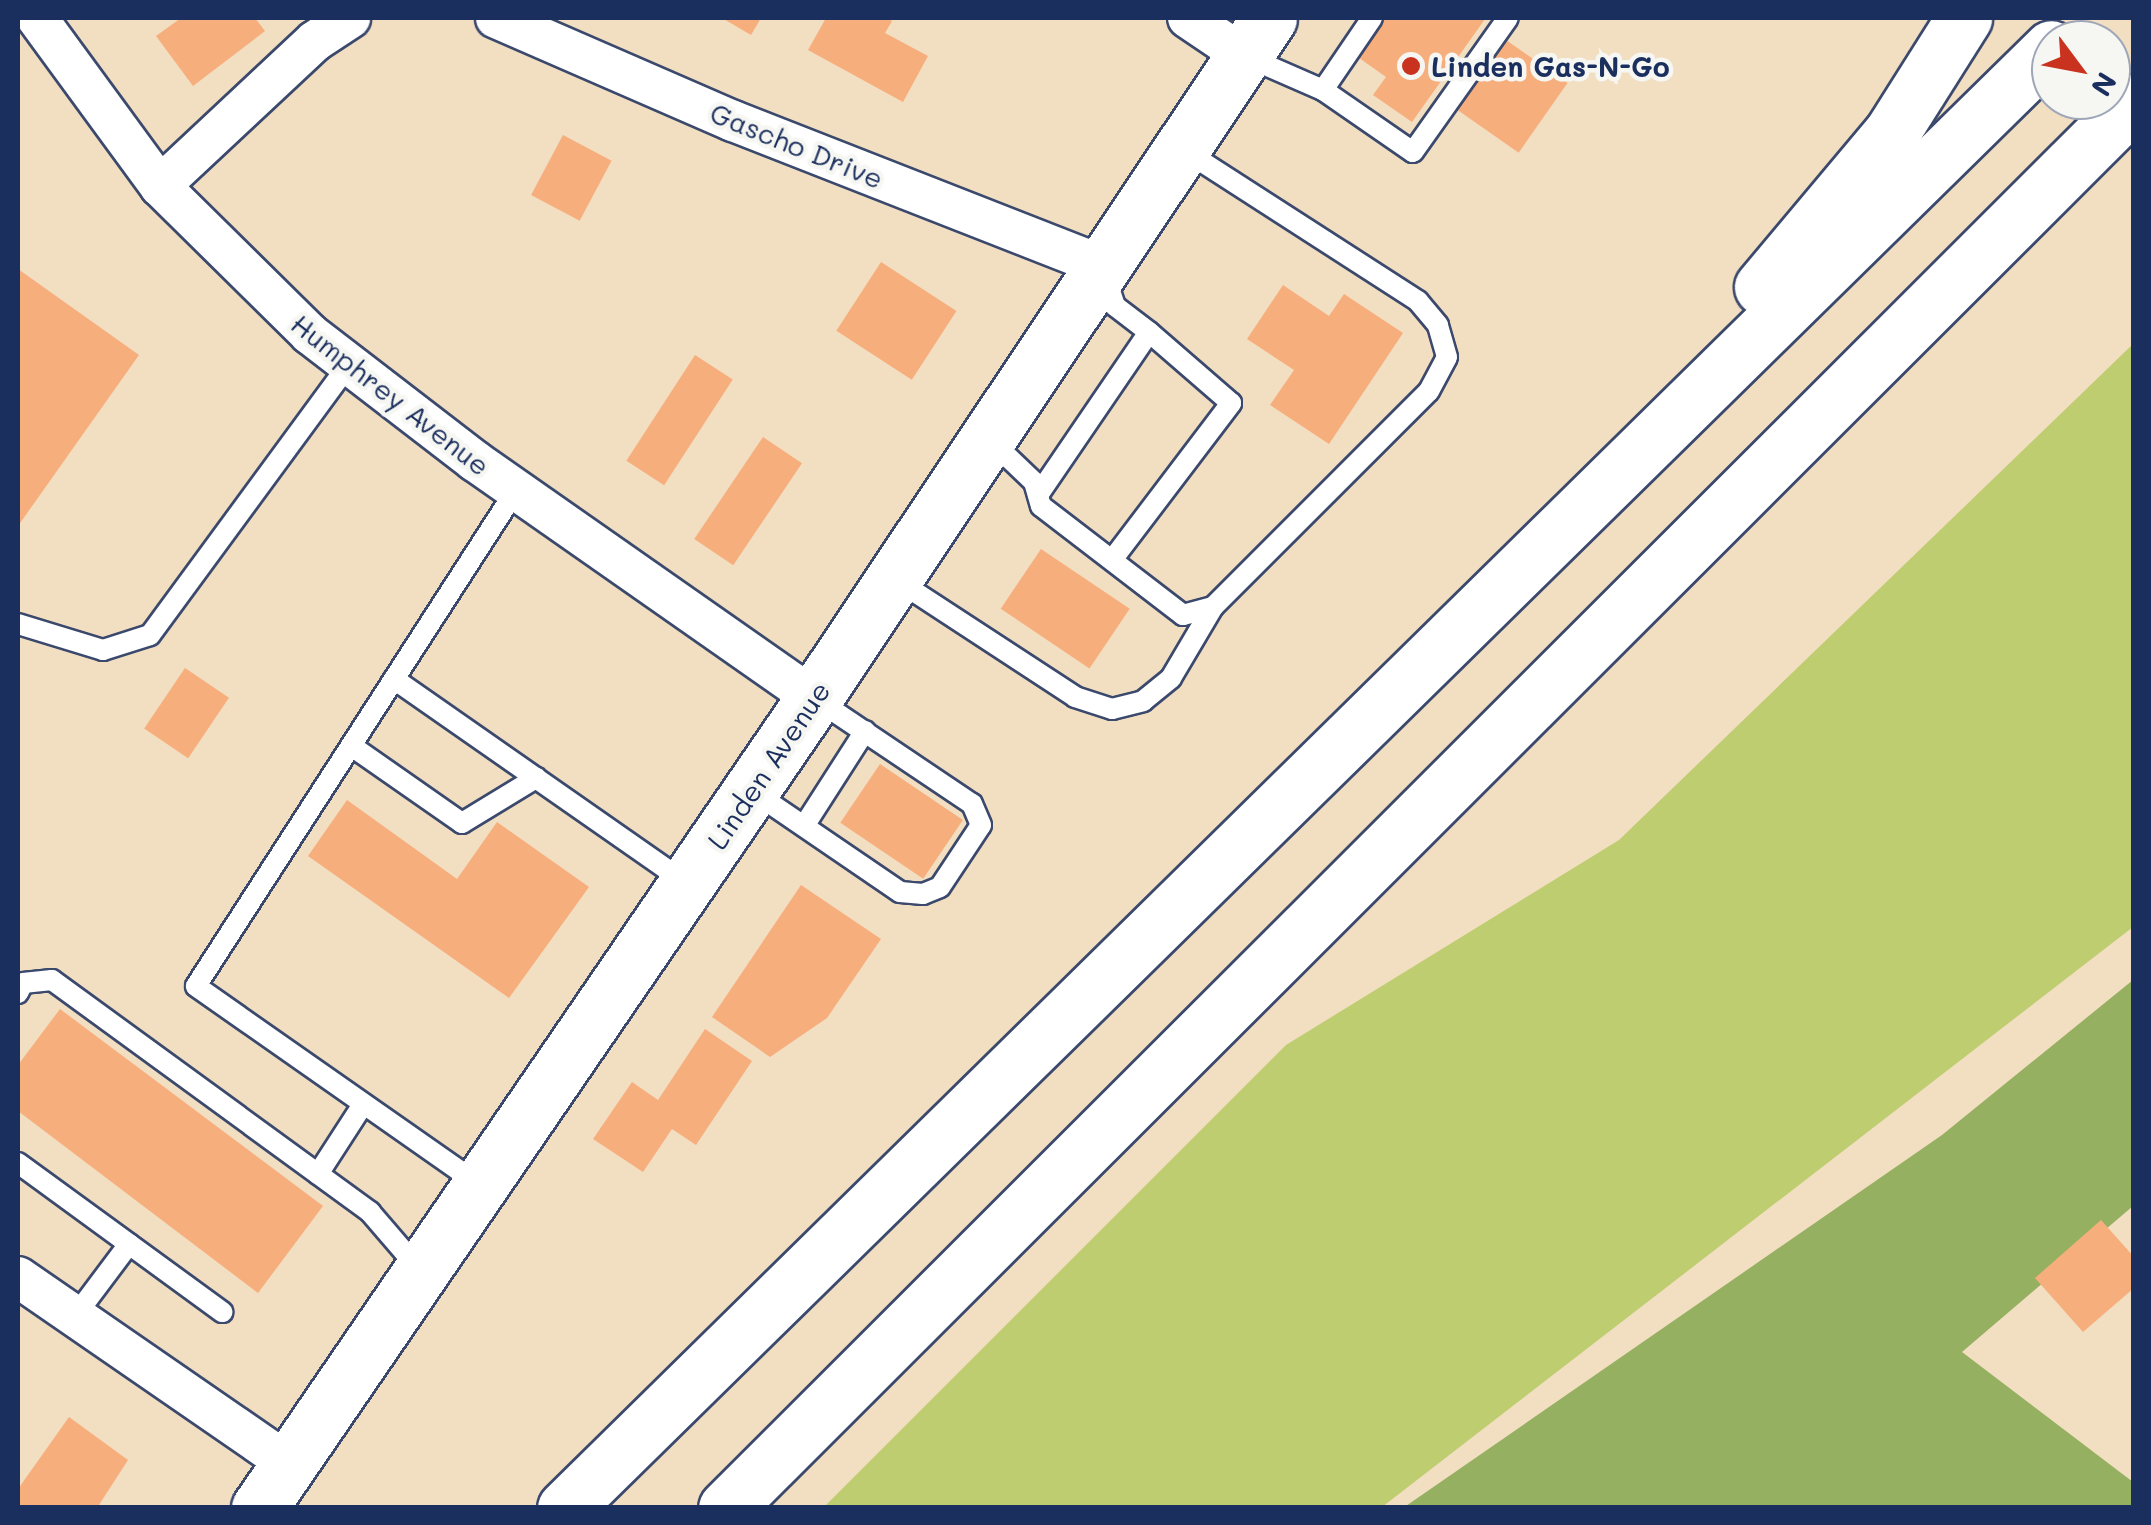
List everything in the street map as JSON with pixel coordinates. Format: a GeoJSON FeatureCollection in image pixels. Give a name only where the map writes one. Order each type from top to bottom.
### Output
{"type":"FeatureCollection","features":[{"type":"Feature","properties":{"kind":"main road"},"geometry":{"type":"LineString","coordinates":[[1586,502],[1892,132],[1964,18]]}},
{"type":"Feature","properties":{"kind":"main road","name":"Linden Avenue"},"geometry":{"type":"LineString","coordinates":[[276,1487],[814,698],[1256,36]]}},
{"type":"Feature","properties":{"kind":"main road"},"geometry":{"type":"LineString","coordinates":[[566,1507],[2031,68]]}},
{"type":"Feature","properties":{"kind":"main road"},"geometry":{"type":"LineString","coordinates":[[726,1508],[2132,104]]}},
{"type":"Feature","properties":{"kind":"street","name":"Humphrey Avenue"},"geometry":{"type":"LineString","coordinates":[[37,18],[160,186],[228,259],[349,364],[516,490],[814,698]]}},
{"type":"Feature","properties":{"kind":"street"},"geometry":{"type":"LineString","coordinates":[[160,186],[315,41],[350,18]]}},
{"type":"Feature","properties":{"kind":"street","name":"Gascho Drive"},"geometry":{"type":"LineString","coordinates":[[496,18],[733,121],[1101,265]]}},
{"type":"Feature","properties":{"kind":"street"},"geometry":{"type":"LineString","coordinates":[[1188,18],[1256,36]]}},
{"type":"Feature","properties":{"kind":"street"},"geometry":{"type":"LineString","coordinates":[[18,1277],[75,1316],[276,1487]]}},
{"type":"Feature","properties":{"kind":"lane"},"geometry":{"type":"LineString","coordinates":[[1323,90],[1372,18]]}},
{"type":"Feature","properties":{"kind":"lane"},"geometry":{"type":"LineString","coordinates":[[1256,36],[1323,90],[1412,152],[1508,18]]}},
{"type":"Feature","properties":{"kind":"lane"},"geometry":{"type":"LineString","coordinates":[[893,578],[1075,698],[1112,709],[1143,701],[1172,678],[1213,607],[1429,391],[1446,357],[1438,325],[1418,301],[1181,148]]}},
{"type":"Feature","properties":{"kind":"lane"},"geometry":{"type":"LineString","coordinates":[[1101,265],[1115,306],[1231,403],[1112,560]]}},
{"type":"Feature","properties":{"kind":"lane"},"geometry":{"type":"LineString","coordinates":[[1038,494],[1148,332]]}},
{"type":"Feature","properties":{"kind":"lane"},"geometry":{"type":"LineString","coordinates":[[18,624],[102,650],[150,635],[349,364]]}},
{"type":"Feature","properties":{"kind":"lane"},"geometry":{"type":"LineString","coordinates":[[986,438],[1019,464],[1041,506],[1183,615],[1213,607]]}},
{"type":"Feature","properties":{"kind":"lane"},"geometry":{"type":"LineString","coordinates":[[480,1185],[362,1106],[196,986],[516,490]]}},
{"type":"Feature","properties":{"kind":"lane"},"geometry":{"type":"LineString","coordinates":[[394,679],[687,884]]}},
{"type":"Feature","properties":{"kind":"lane"},"geometry":{"type":"LineString","coordinates":[[750,790],[900,892],[923,894],[940,886],[981,826],[972,804],[814,698]]}},
{"type":"Feature","properties":{"kind":"lane"},"geometry":{"type":"LineString","coordinates":[[804,826],[865,731]]}},
{"type":"Feature","properties":{"kind":"lane"},"geometry":{"type":"LineString","coordinates":[[353,747],[462,822],[536,778]]}},
{"type":"Feature","properties":{"kind":"lane"},"geometry":{"type":"LineString","coordinates":[[18,994],[23,984],[52,980],[370,1212],[424,1274]]}},
{"type":"Feature","properties":{"kind":"lane"},"geometry":{"type":"LineString","coordinates":[[318,1174],[362,1106]]}},
{"type":"Feature","properties":{"kind":"lane"},"geometry":{"type":"LineString","coordinates":[[18,1162],[222,1312]]}},
{"type":"Feature","properties":{"kind":"lane"},"geometry":{"type":"LineString","coordinates":[[75,1316],[129,1244]]}},
{"type":"Feature","properties":{"kind":"green space"},"geometry":{"type":"Polygon","coordinates":[[[2133,344],[2133,927],[1382,1507],[824,1507],[1286,1045],[1619,840],[2133,344]]]}},
{"type":"Feature","properties":{"kind":"green space"},"geometry":{"type":"Polygon","coordinates":[[[2133,980],[2133,1206],[1962,1352],[2133,1482],[2133,1507],[1403,1508],[1942,1135],[2133,980]]]}},
{"type":"Feature","properties":{"kind":"building"},"geometry":{"type":"Polygon","coordinates":[[[181,18],[255,18],[265,31],[193,86],[156,36],[181,18]]]}},
{"type":"Feature","properties":{"kind":"building"},"geometry":{"type":"Polygon","coordinates":[[[722,18],[761,18],[751,35],[722,18]]]}},
{"type":"Feature","properties":{"kind":"building"},"geometry":{"type":"Polygon","coordinates":[[[826,18],[886,18],[892,21],[885,33],[928,56],[903,102],[808,50],[826,18]]]}},
{"type":"Feature","properties":{"kind":"building","name":"Linden Gas-N-Go"},"geometry":{"type":"Polygon","coordinates":[[[1381,18],[1485,19],[1412,122],[1373,95],[1386,77],[1355,55],[1381,18]]]}},
{"type":"Feature","properties":{"kind":"building"},"geometry":{"type":"Polygon","coordinates":[[[1506,40],[1567,83],[1519,153],[1457,110],[1506,40]]]}},
{"type":"Feature","properties":{"kind":"building"},"geometry":{"type":"Polygon","coordinates":[[[563,135],[612,161],[580,221],[531,195],[563,135]]]}},
{"type":"Feature","properties":{"kind":"building"},"geometry":{"type":"Polygon","coordinates":[[[881,262],[956,311],[912,380],[836,331],[881,262]]]}},
{"type":"Feature","properties":{"kind":"building"},"geometry":{"type":"Polygon","coordinates":[[[18,269],[139,355],[18,526],[18,269]]]}},
{"type":"Feature","properties":{"kind":"building"},"geometry":{"type":"Polygon","coordinates":[[[1283,285],[1329,316],[1344,294],[1403,333],[1329,444],[1270,405],[1294,370],[1247,339],[1283,285]]]}},
{"type":"Feature","properties":{"kind":"building"},"geometry":{"type":"Polygon","coordinates":[[[695,355],[733,380],[664,485],[626,461],[695,355]]]}},
{"type":"Feature","properties":{"kind":"building"},"geometry":{"type":"Polygon","coordinates":[[[763,437],[802,463],[733,565],[694,539],[763,437]]]}},
{"type":"Feature","properties":{"kind":"building"},"geometry":{"type":"Polygon","coordinates":[[[1041,549],[1130,609],[1089,669],[1001,609],[1041,549]]]}},
{"type":"Feature","properties":{"kind":"building"},"geometry":{"type":"Polygon","coordinates":[[[185,668],[229,698],[188,758],[144,729],[185,668]]]}},
{"type":"Feature","properties":{"kind":"building"},"geometry":{"type":"Polygon","coordinates":[[[880,764],[963,820],[923,879],[840,823],[880,764]]]}},
{"type":"Feature","properties":{"kind":"building"},"geometry":{"type":"Polygon","coordinates":[[[347,800],[457,879],[497,822],[589,887],[509,998],[308,856],[347,800]]]}},
{"type":"Feature","properties":{"kind":"building"},"geometry":{"type":"Polygon","coordinates":[[[801,885],[881,939],[827,1018],[770,1057],[712,1017],[801,885]]]}},
{"type":"Feature","properties":{"kind":"building"},"geometry":{"type":"Polygon","coordinates":[[[60,1009],[323,1206],[258,1293],[18,1111],[18,1065],[60,1009]]]}},
{"type":"Feature","properties":{"kind":"building"},"geometry":{"type":"Polygon","coordinates":[[[705,1029],[752,1061],[696,1145],[672,1129],[643,1172],[593,1139],[632,1082],[658,1100],[705,1029]]]}},
{"type":"Feature","properties":{"kind":"building"},"geometry":{"type":"Polygon","coordinates":[[[2101,1220],[2134,1257],[2134,1288],[2083,1332],[2035,1278],[2101,1220]]]}},
{"type":"Feature","properties":{"kind":"building"},"geometry":{"type":"Polygon","coordinates":[[[69,1417],[128,1460],[97,1508],[18,1508],[18,1489],[69,1417]]]}},
{"type":"Feature","properties":{"kind":"place","name":"Linden Gas-N-Go"},"geometry":{"type":"Point","coordinates":[1411,66]}}]}
